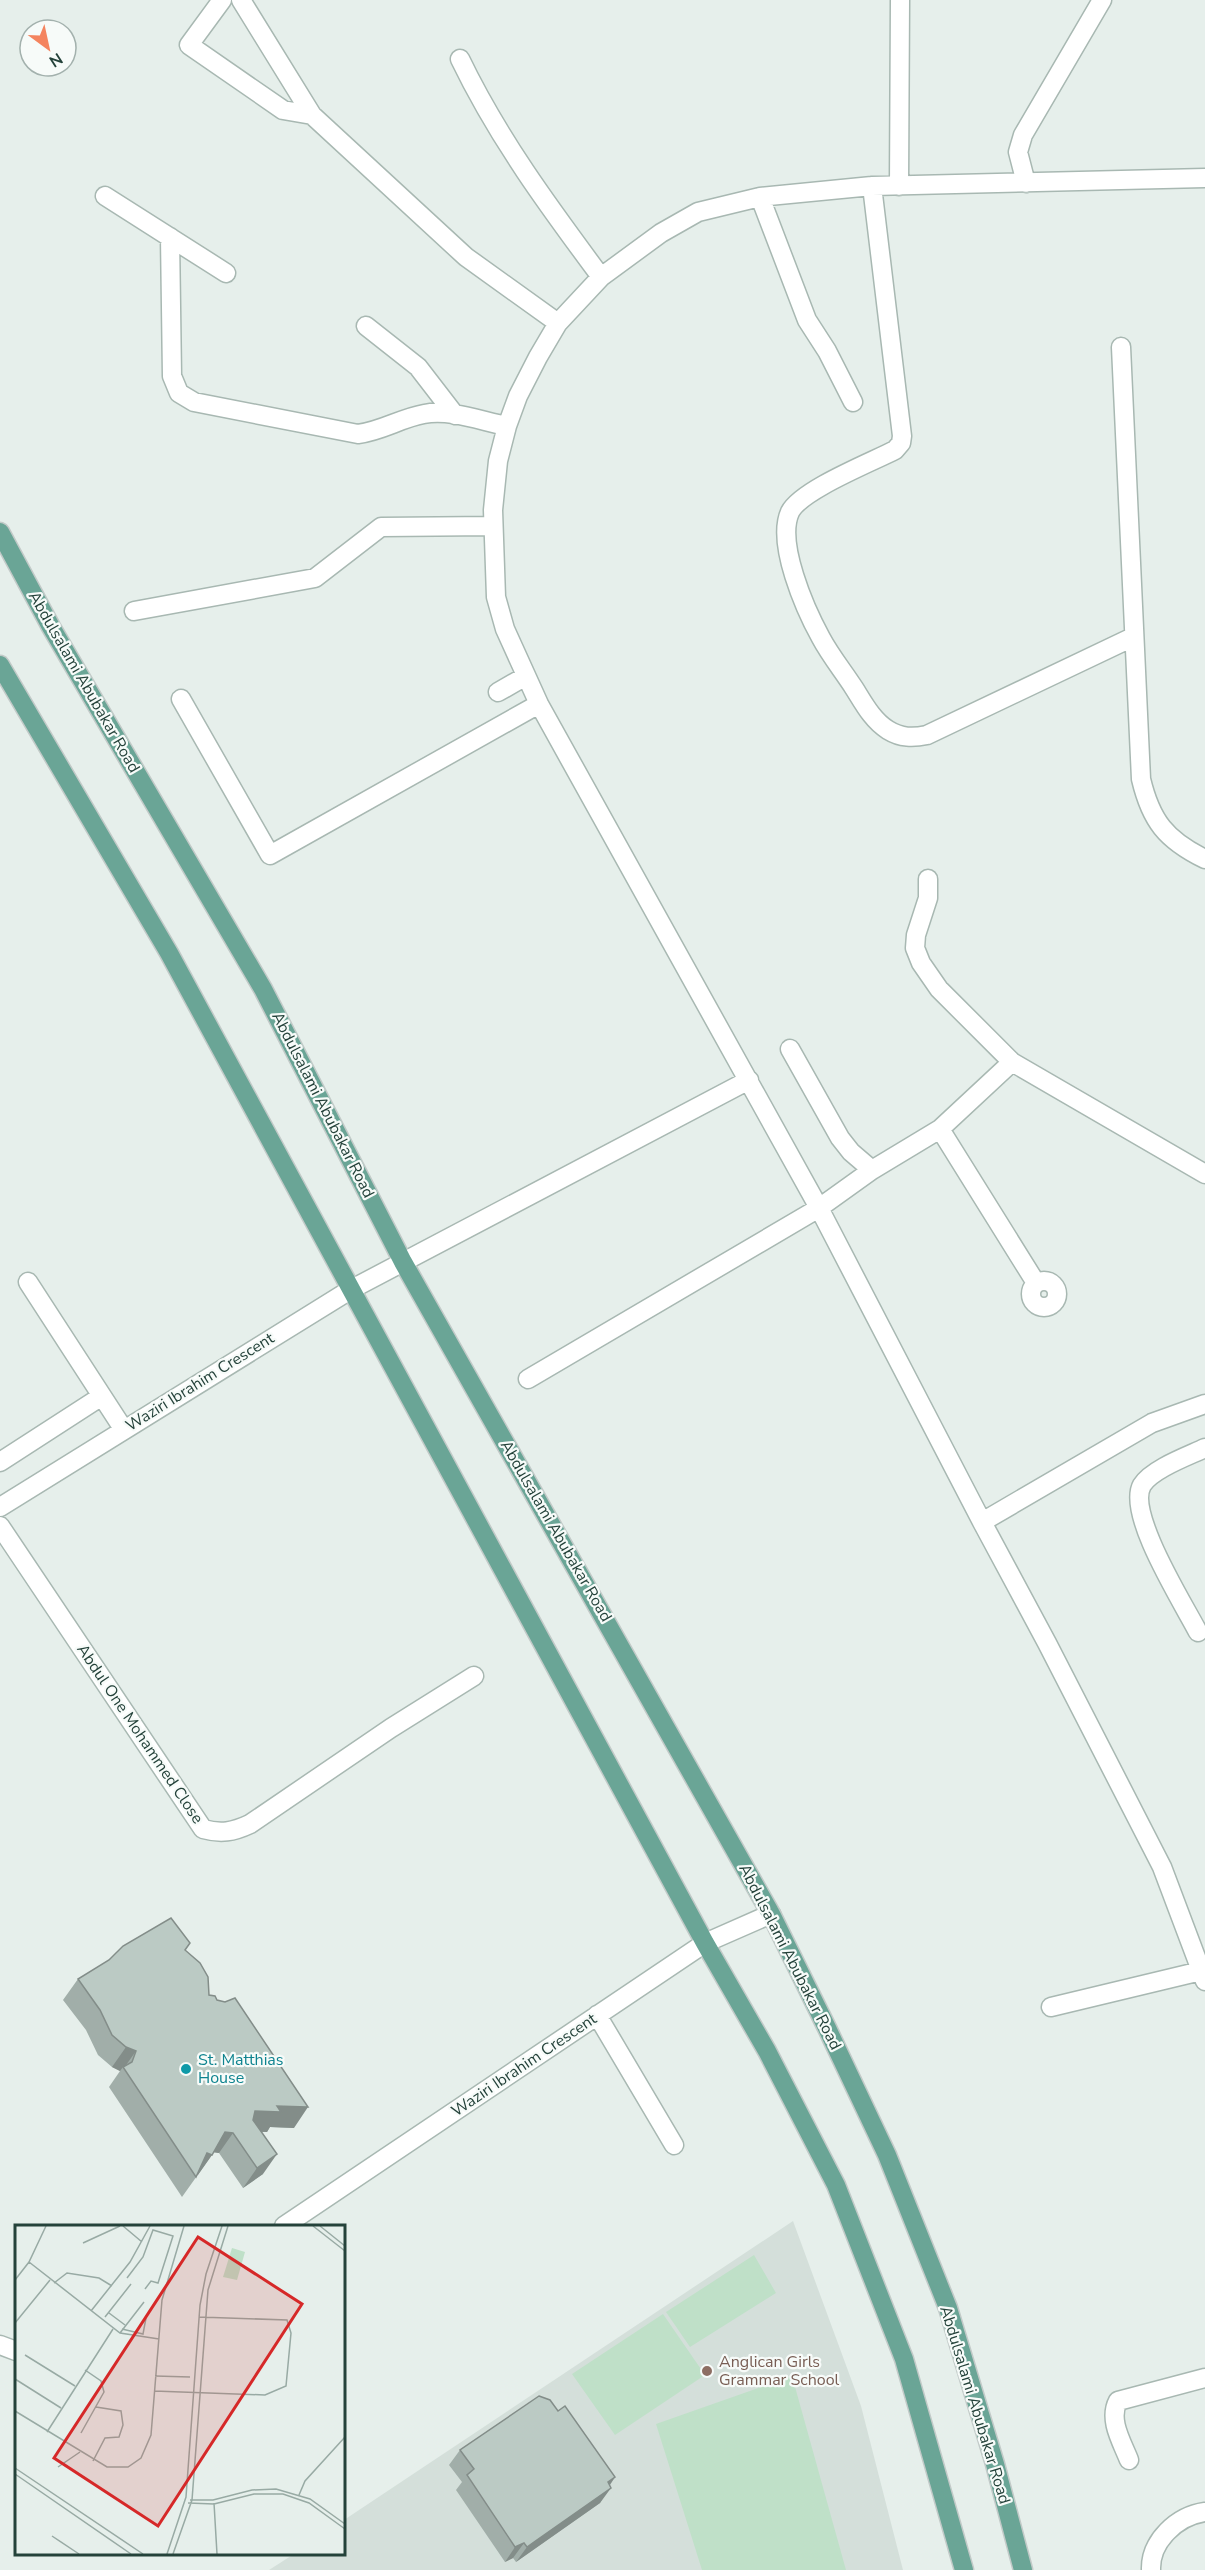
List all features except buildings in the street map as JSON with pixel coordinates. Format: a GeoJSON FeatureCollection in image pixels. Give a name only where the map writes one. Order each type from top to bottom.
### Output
{"type":"FeatureCollection","features":[{"type":"Feature","properties":{"kind":"main road","name":"Abdulsalami Abubakar Road"},"geometry":{"type":"LineString","coordinates":[[0,532],[51,627],[263,989],[403,1262],[771,1914],[887,2155],[948,2308],[1023,2570]]}},
{"type":"Feature","properties":{"kind":"main road"},"geometry":{"type":"LineString","coordinates":[[0,665],[168,953],[705,1942],[766,2050],[836,2185],[904,2360],[964,2570]]}},
{"type":"Feature","properties":{"kind":"street"},"geometry":{"type":"LineString","coordinates":[[241,0],[312,115],[466,257],[558,323]]}},
{"type":"Feature","properties":{"kind":"street"},"geometry":{"type":"LineString","coordinates":[[899,186],[900,0]]}},
{"type":"Feature","properties":{"kind":"street"},"geometry":{"type":"LineString","coordinates":[[1026,183],[1018,152],[1023,135],[1102,0]]}},
{"type":"Feature","properties":{"kind":"street"},"geometry":{"type":"LineString","coordinates":[[217,2],[189,45],[282,110],[312,115]]}},
{"type":"Feature","properties":{"kind":"street"},"geometry":{"type":"LineString","coordinates":[[460,59],[481,103],[530,183],[601,277]]}},
{"type":"Feature","properties":{"kind":"street"},"geometry":{"type":"LineString","coordinates":[[1051,2007],[1203,1976],[1150,1841],[1047,1643],[819,1208],[539,704],[505,629],[496,597],[493,526],[498,460],[518,396],[558,323],[601,277],[661,233],[698,212],[760,197],[872,186],[1205,178]]}},
{"type":"Feature","properties":{"kind":"street"},"geometry":{"type":"LineString","coordinates":[[872,186],[902,436],[901,443],[896,450],[812,492],[791,511],[786,530],[789,557],[821,638],[873,716],[886,729],[913,738],[927,735],[1133,637]]}},
{"type":"Feature","properties":{"kind":"street"},"geometry":{"type":"LineString","coordinates":[[105,196],[226,273]]}},
{"type":"Feature","properties":{"kind":"street"},"geometry":{"type":"LineString","coordinates":[[760,197],[807,320],[827,351],[853,402]]}},
{"type":"Feature","properties":{"kind":"street"},"geometry":{"type":"LineString","coordinates":[[170,237],[172,376],[178,393],[194,402],[358,434],[376,432],[423,414],[441,412],[507,426]]}},
{"type":"Feature","properties":{"kind":"street"},"geometry":{"type":"LineString","coordinates":[[366,326],[418,367],[455,415]]}},
{"type":"Feature","properties":{"kind":"street"},"geometry":{"type":"LineString","coordinates":[[1121,347],[1141,779],[1147,805],[1172,840],[1205,859]]}},
{"type":"Feature","properties":{"kind":"street"},"geometry":{"type":"LineString","coordinates":[[134,611],[315,578],[381,527],[493,526]]}},
{"type":"Feature","properties":{"kind":"street"},"geometry":{"type":"LineString","coordinates":[[498,692],[526,676]]}},
{"type":"Feature","properties":{"kind":"street"},"geometry":{"type":"LineString","coordinates":[[181,699],[270,855],[539,704]]}},
{"type":"Feature","properties":{"kind":"street"},"geometry":{"type":"LineString","coordinates":[[928,879],[928,898],[916,935],[915,948],[921,963],[939,989],[1012,1062],[1205,1174]]}},
{"type":"Feature","properties":{"kind":"street"},"geometry":{"type":"LineString","coordinates":[[790,1049],[840,1138],[872,1170]]}},
{"type":"Feature","properties":{"kind":"street"},"geometry":{"type":"LineString","coordinates":[[528,1379],[819,1208],[872,1170],[940,1129],[1012,1062]]}},
{"type":"Feature","properties":{"kind":"street","name":"Waziri Ibrahim Crescent"},"geometry":{"type":"LineString","coordinates":[[0,1507],[350,1290],[749,1080]]}},
{"type":"Feature","properties":{"kind":"street"},"geometry":{"type":"LineString","coordinates":[[940,1129],[1036,1283]]}},
{"type":"Feature","properties":{"kind":"street"},"geometry":{"type":"LineString","coordinates":[[28,1282],[124,1430]]}},
{"type":"Feature","properties":{"kind":"street"},"geometry":{"type":"LineString","coordinates":[[0,1462],[102,1396]]}},
{"type":"Feature","properties":{"kind":"street"},"geometry":{"type":"LineString","coordinates":[[982,1522],[1152,1423],[1205,1404]]}},
{"type":"Feature","properties":{"kind":"street"},"geometry":{"type":"LineString","coordinates":[[1198,1632],[1140,1518],[1138,1499],[1143,1484],[1157,1473],[1205,1448]]}},
{"type":"Feature","properties":{"kind":"street","name":"Abdul One Mohammed Close"},"geometry":{"type":"LineString","coordinates":[[0,1526],[203,1828],[216,1833],[233,1832],[250,1824],[391,1728],[474,1676]]}},
{"type":"Feature","properties":{"kind":"street","name":"Waziri Ibrahim Crescent"},"geometry":{"type":"LineString","coordinates":[[285,2225],[705,1942],[771,1914]]}},
{"type":"Feature","properties":{"kind":"street"},"geometry":{"type":"LineString","coordinates":[[597,2015],[674,2145]]}},
{"type":"Feature","properties":{"kind":"street"},"geometry":{"type":"LineString","coordinates":[[0,2345],[15,2351]]}},
{"type":"Feature","properties":{"kind":"street"},"geometry":{"type":"LineString","coordinates":[[1129,2460],[1114,2420],[1113,2410],[1118,2401],[1205,2378]]}},
{"type":"Feature","properties":{"kind":"street"},"geometry":{"type":"LineString","coordinates":[[1151,2570],[1153,2550],[1163,2535],[1175,2525],[1205,2512]]}},
{"type":"Feature","properties":{"kind":"shaded area","name":"Anglican Girls Grammar School"},"geometry":{"type":"Polygon","coordinates":[[[793,2221],[861,2406],[903,2570],[269,2570],[292,2555],[345,2555],[345,2519],[793,2221]]]}},
{"type":"Feature","properties":{"kind":"green space"},"geometry":{"type":"Polygon","coordinates":[[[754,2255],[776,2293],[690,2347],[666,2312],[754,2255]]]}},
{"type":"Feature","properties":{"kind":"green space"},"geometry":{"type":"Polygon","coordinates":[[[663,2314],[705,2375],[615,2435],[572,2374],[663,2314]]]}},
{"type":"Feature","properties":{"kind":"green space"},"geometry":{"type":"Polygon","coordinates":[[[792,2376],[846,2570],[702,2570],[656,2424],[792,2376]]]}},
{"type":"Feature","properties":{"kind":"place","name":"St. Matthias House"},"geometry":{"type":"Point","coordinates":[186,2069]}},
{"type":"Feature","properties":{"kind":"place","name":"Anglican Girls Grammar School"},"geometry":{"type":"Point","coordinates":[707,2371]}}]}
